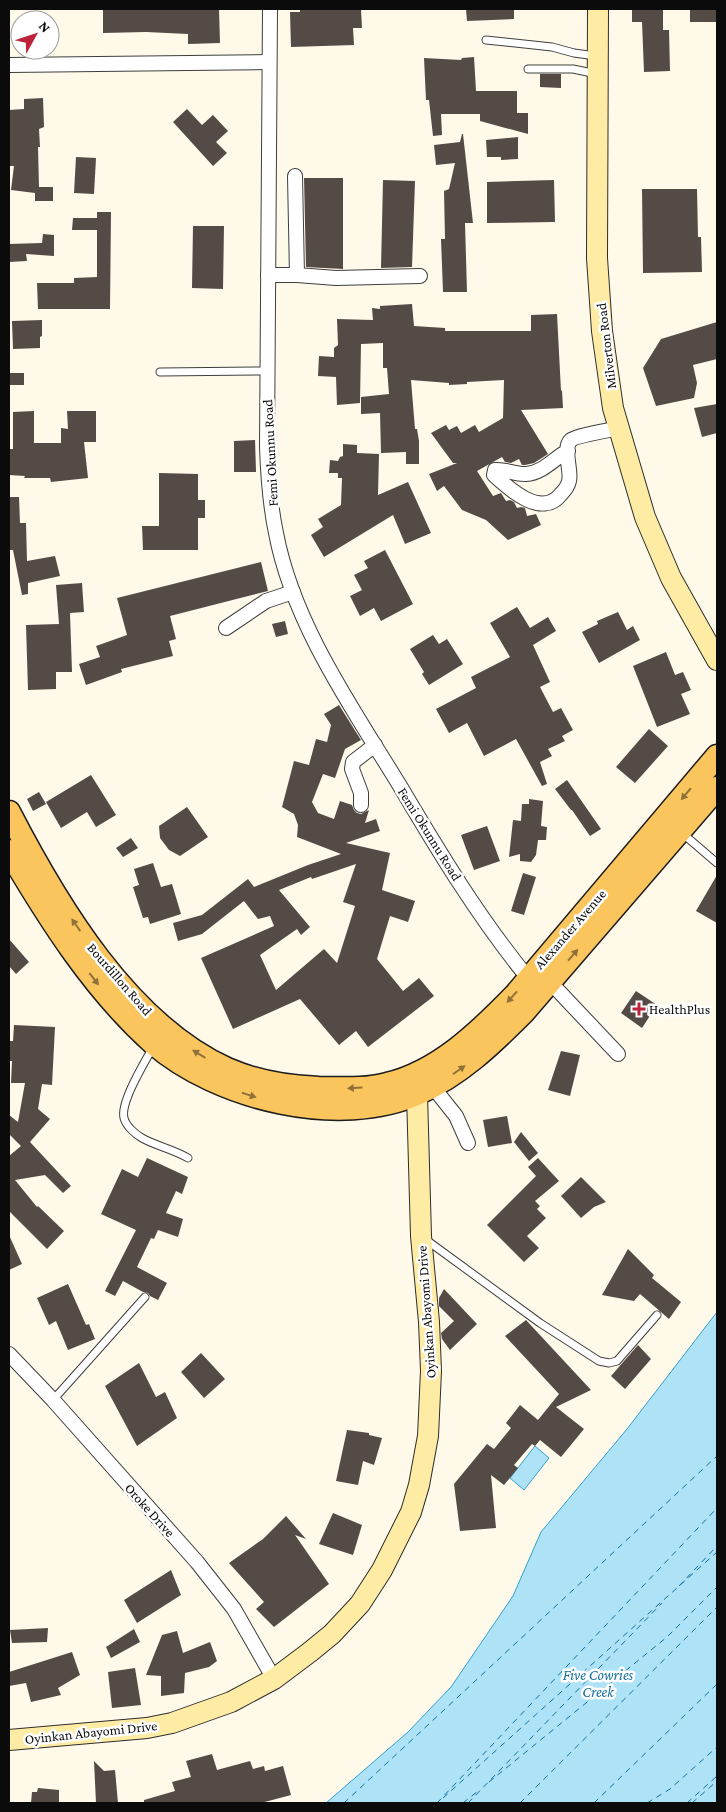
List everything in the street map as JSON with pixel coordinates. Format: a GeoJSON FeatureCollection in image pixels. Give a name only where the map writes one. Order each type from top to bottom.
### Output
{"type":"FeatureCollection","features":[{"type":"Feature","properties":{"kind":"main road","name":"Alexander Avenue"},"geometry":{"type":"LineString","coordinates":[[418,1087],[465,1065],[495,1042],[523,1013],[550,982],[636,869],[717,756]]}},
{"type":"Feature","properties":{"kind":"main road","name":"Alexander Avenue"},"geometry":{"type":"LineString","coordinates":[[418,1087],[440,1061],[465,1042],[504,1007],[528,978],[636,869],[680,831],[717,788]]}},
{"type":"Feature","properties":{"kind":"main road","name":"Bourdillon Road"},"geometry":{"type":"LineString","coordinates":[[9,812],[59,901],[100,958],[138,1004],[190,1049],[229,1070],[276,1084],[342,1089],[385,1085],[418,1087]]}},
{"type":"Feature","properties":{"kind":"main road","name":"Bourdillon Road"},"geometry":{"type":"LineString","coordinates":[[9,851],[61,933],[116,1006],[155,1045],[204,1077],[251,1096],[336,1109],[381,1105],[418,1087]]}},
{"type":"Feature","properties":{"kind":"street","name":"Femi Okunnu Road"},"geometry":{"type":"LineString","coordinates":[[270,9],[267,447],[269,490],[276,535],[293,592],[325,662],[437,848],[505,950],[528,978]]}},
{"type":"Feature","properties":{"kind":"street","name":"Milverton Road"},"geometry":{"type":"LineString","coordinates":[[598,9],[598,267],[602,331],[613,408],[645,517],[671,578],[717,660]]}},
{"type":"Feature","properties":{"kind":"street"},"geometry":{"type":"LineString","coordinates":[[9,65],[270,62]]}},
{"type":"Feature","properties":{"kind":"street"},"geometry":{"type":"LineString","coordinates":[[295,176],[297,275]]}},
{"type":"Feature","properties":{"kind":"street"},"geometry":{"type":"LineString","coordinates":[[268,275],[336,278],[420,276]]}},
{"type":"Feature","properties":{"kind":"street"},"geometry":{"type":"LineString","coordinates":[[568,451],[558,456],[544,468],[533,473],[525,474],[495,470],[494,474],[520,497],[538,504],[557,500],[570,480],[568,445],[571,440],[578,436],[618,428]]}},
{"type":"Feature","properties":{"kind":"street"},"geometry":{"type":"LineString","coordinates":[[226,628],[266,601],[293,592]]}},
{"type":"Feature","properties":{"kind":"street"},"geometry":{"type":"LineString","coordinates":[[361,805],[361,793],[352,768],[353,762],[375,745]]}},
{"type":"Feature","properties":{"kind":"street"},"geometry":{"type":"LineString","coordinates":[[550,982],[618,1054]]}},
{"type":"Feature","properties":{"kind":"street"},"geometry":{"type":"LineString","coordinates":[[418,1087],[456,1116],[468,1143]]}},
{"type":"Feature","properties":{"kind":"street","name":"Oyinkan Abayomi Drive"},"geometry":{"type":"LineString","coordinates":[[9,1740],[147,1728],[172,1723],[232,1702],[274,1679],[332,1634],[360,1604],[382,1570],[411,1512],[419,1485],[428,1436],[431,1371],[429,1322],[421,1236],[418,1087]]}},
{"type":"Feature","properties":{"kind":"street","name":"Oroke Drive"},"geometry":{"type":"LineString","coordinates":[[9,1354],[53,1400],[197,1562],[234,1610],[274,1679]]}},
{"type":"Feature","properties":{"kind":"lane"},"geometry":{"type":"LineString","coordinates":[[486,40],[552,47],[574,53],[597,65]]}},
{"type":"Feature","properties":{"kind":"lane"},"geometry":{"type":"LineString","coordinates":[[528,68],[573,68],[597,65]]}},
{"type":"Feature","properties":{"kind":"lane"},"geometry":{"type":"LineString","coordinates":[[160,372],[267,372]]}},
{"type":"Feature","properties":{"kind":"lane"},"geometry":{"type":"LineString","coordinates":[[680,831],[717,863]]}},
{"type":"Feature","properties":{"kind":"lane"},"geometry":{"type":"LineString","coordinates":[[155,1045],[131,1089],[125,1106],[124,1118],[133,1132],[143,1139],[188,1158]]}},
{"type":"Feature","properties":{"kind":"lane"},"geometry":{"type":"LineString","coordinates":[[421,1236],[540,1323],[599,1361],[609,1364],[617,1361],[657,1315]]}},
{"type":"Feature","properties":{"kind":"lane"},"geometry":{"type":"LineString","coordinates":[[53,1400],[145,1297]]}},
{"type":"Feature","properties":{"kind":"water","name":"Five Cowries Creek"},"geometry":{"type":"Polygon","coordinates":[[[717,1312],[717,1803],[326,1803],[408,1732],[451,1687],[513,1596],[541,1532],[627,1429],[717,1312]]]}},
{"type":"Feature","properties":{"kind":"water"},"geometry":{"type":"Polygon","coordinates":[[[535,1446],[549,1458],[524,1490],[510,1478],[535,1446]]]}},
{"type":"Feature","properties":{"kind":"building"},"geometry":{"type":"Polygon","coordinates":[[[103,9],[219,9],[220,43],[188,44],[188,34],[146,32],[103,33],[103,9]]]}},
{"type":"Feature","properties":{"kind":"building"},"geometry":{"type":"Polygon","coordinates":[[[300,9],[361,9],[362,28],[353,28],[354,45],[291,47],[290,12],[300,12],[300,9]]]}},
{"type":"Feature","properties":{"kind":"building"},"geometry":{"type":"Polygon","coordinates":[[[466,9],[514,9],[514,19],[467,21],[466,9]]]}},
{"type":"Feature","properties":{"kind":"building"},"geometry":{"type":"Polygon","coordinates":[[[632,9],[663,9],[663,30],[669,30],[670,71],[644,72],[642,22],[632,22],[632,9]]]}},
{"type":"Feature","properties":{"kind":"building"},"geometry":{"type":"Polygon","coordinates":[[[690,9],[717,9],[717,22],[690,22],[690,9]]]}},
{"type":"Feature","properties":{"kind":"building"},"geometry":{"type":"Polygon","coordinates":[[[474,57],[476,91],[517,91],[517,113],[528,113],[528,134],[480,121],[480,114],[441,114],[442,135],[433,136],[429,100],[426,100],[424,58],[461,60],[462,58],[474,57]]]}},
{"type":"Feature","properties":{"kind":"building"},"geometry":{"type":"Polygon","coordinates":[[[540,74],[561,74],[561,88],[540,87],[540,74]]]}},
{"type":"Feature","properties":{"kind":"building"},"geometry":{"type":"Polygon","coordinates":[[[43,98],[44,127],[39,129],[40,147],[38,147],[39,187],[53,187],[53,201],[35,201],[35,193],[11,190],[14,166],[9,166],[9,110],[24,109],[24,99],[43,98]]]}},
{"type":"Feature","properties":{"kind":"building"},"geometry":{"type":"Polygon","coordinates":[[[187,109],[202,125],[213,115],[228,131],[216,142],[227,153],[213,166],[173,122],[187,109]]]}},
{"type":"Feature","properties":{"kind":"building"},"geometry":{"type":"Polygon","coordinates":[[[462,134],[473,223],[465,223],[467,292],[443,292],[441,239],[445,239],[444,191],[449,189],[455,163],[436,165],[434,145],[460,142],[462,134]]]}},
{"type":"Feature","properties":{"kind":"building"},"geometry":{"type":"Polygon","coordinates":[[[518,137],[518,159],[501,160],[501,157],[487,157],[486,140],[518,137]]]}},
{"type":"Feature","properties":{"kind":"building"},"geometry":{"type":"Polygon","coordinates":[[[76,157],[96,158],[94,194],[74,193],[76,157]]]}},
{"type":"Feature","properties":{"kind":"building"},"geometry":{"type":"Polygon","coordinates":[[[304,178],[343,178],[343,269],[306,267],[304,178]]]}},
{"type":"Feature","properties":{"kind":"building"},"geometry":{"type":"Polygon","coordinates":[[[383,180],[415,181],[412,267],[381,268],[383,180]]]}},
{"type":"Feature","properties":{"kind":"building"},"geometry":{"type":"Polygon","coordinates":[[[554,180],[555,222],[487,223],[487,182],[554,180]]]}},
{"type":"Feature","properties":{"kind":"building"},"geometry":{"type":"Polygon","coordinates":[[[642,189],[697,189],[698,237],[701,237],[702,272],[643,273],[642,189]]]}},
{"type":"Feature","properties":{"kind":"building"},"geometry":{"type":"Polygon","coordinates":[[[97,212],[111,212],[110,309],[38,309],[37,283],[74,283],[74,278],[97,277],[97,230],[72,230],[73,218],[97,218],[97,212]]]}},
{"type":"Feature","properties":{"kind":"building"},"geometry":{"type":"Polygon","coordinates":[[[193,226],[224,226],[223,289],[192,288],[193,226]]]}},
{"type":"Feature","properties":{"kind":"building"},"geometry":{"type":"Polygon","coordinates":[[[43,234],[54,235],[54,256],[26,254],[27,261],[9,262],[9,244],[42,243],[43,234]]]}},
{"type":"Feature","properties":{"kind":"building"},"geometry":{"type":"Polygon","coordinates":[[[412,304],[414,326],[445,328],[445,331],[531,331],[531,315],[557,314],[563,408],[521,410],[548,454],[534,463],[525,465],[522,465],[519,459],[511,463],[505,462],[502,457],[477,471],[493,496],[501,493],[506,501],[514,502],[517,508],[525,508],[527,516],[536,514],[541,525],[508,540],[486,520],[462,510],[444,486],[437,491],[429,474],[457,463],[453,463],[431,433],[446,425],[449,430],[457,426],[461,433],[475,425],[479,432],[503,418],[504,380],[449,385],[449,383],[411,380],[415,429],[417,429],[419,441],[419,464],[406,464],[406,452],[381,453],[380,413],[361,414],[361,397],[389,394],[387,368],[383,368],[383,343],[361,344],[360,403],[337,405],[336,377],[318,376],[319,356],[334,357],[334,348],[338,345],[337,319],[373,320],[372,308],[380,309],[380,306],[412,304]]]}},
{"type":"Feature","properties":{"kind":"building"},"geometry":{"type":"Polygon","coordinates":[[[42,320],[40,348],[13,349],[12,321],[42,320]]]}},
{"type":"Feature","properties":{"kind":"building"},"geometry":{"type":"Polygon","coordinates":[[[717,322],[717,359],[693,365],[697,383],[694,398],[656,406],[643,368],[661,339],[717,322]]]}},
{"type":"Feature","properties":{"kind":"building"},"geometry":{"type":"Polygon","coordinates":[[[9,373],[24,373],[24,385],[9,385],[9,373]]]}},
{"type":"Feature","properties":{"kind":"building"},"geometry":{"type":"Polygon","coordinates":[[[717,404],[717,433],[702,437],[694,408],[717,404]]]}},
{"type":"Feature","properties":{"kind":"building"},"geometry":{"type":"Polygon","coordinates":[[[34,411],[34,443],[61,443],[61,428],[68,429],[67,411],[96,411],[96,442],[84,442],[88,478],[51,482],[50,478],[24,478],[25,476],[9,475],[9,449],[13,449],[13,412],[34,411]]]}},
{"type":"Feature","properties":{"kind":"building"},"geometry":{"type":"Polygon","coordinates":[[[255,440],[256,472],[234,472],[234,441],[255,440]]]}},
{"type":"Feature","properties":{"kind":"building"},"geometry":{"type":"Polygon","coordinates":[[[343,444],[357,445],[357,453],[379,454],[378,495],[408,482],[431,533],[405,544],[393,515],[324,557],[311,535],[323,527],[318,519],[341,505],[342,478],[338,478],[338,473],[329,473],[330,460],[338,461],[343,456],[343,444]]]}},
{"type":"Feature","properties":{"kind":"building"},"geometry":{"type":"Polygon","coordinates":[[[159,473],[198,474],[198,500],[205,500],[205,518],[198,518],[198,550],[143,550],[142,526],[159,526],[159,473]]]}},
{"type":"Feature","properties":{"kind":"building"},"geometry":{"type":"Polygon","coordinates":[[[9,497],[19,497],[20,523],[26,523],[27,561],[55,556],[60,576],[28,583],[28,594],[22,595],[13,550],[9,550],[9,497]]]}},
{"type":"Feature","properties":{"kind":"building"},"geometry":{"type":"Polygon","coordinates":[[[385,550],[413,604],[381,621],[374,608],[360,616],[350,596],[362,590],[354,575],[368,568],[364,561],[385,550]]]}},
{"type":"Feature","properties":{"kind":"building"},"geometry":{"type":"Polygon","coordinates":[[[261,562],[268,591],[170,616],[176,639],[169,641],[173,656],[121,669],[122,672],[86,685],[79,664],[100,657],[96,646],[127,635],[117,598],[261,562]]]}},
{"type":"Feature","properties":{"kind":"building"},"geometry":{"type":"Polygon","coordinates":[[[82,583],[84,612],[70,613],[72,672],[56,672],[56,689],[28,690],[26,625],[59,624],[56,585],[82,583]]]}},
{"type":"Feature","properties":{"kind":"building"},"geometry":{"type":"Polygon","coordinates":[[[517,607],[530,628],[548,617],[556,631],[533,645],[550,682],[540,687],[553,712],[561,708],[573,730],[562,736],[565,741],[548,749],[552,756],[540,762],[547,784],[542,786],[516,739],[484,756],[467,723],[449,733],[436,709],[476,688],[471,677],[510,657],[490,623],[517,607]]]}},
{"type":"Feature","properties":{"kind":"building"},"geometry":{"type":"Polygon","coordinates":[[[618,612],[627,630],[633,626],[640,640],[599,663],[582,632],[598,624],[597,621],[618,612]]]}},
{"type":"Feature","properties":{"kind":"building"},"geometry":{"type":"Polygon","coordinates":[[[285,621],[288,634],[276,637],[272,624],[285,621]]]}},
{"type":"Feature","properties":{"kind":"building"},"geometry":{"type":"Polygon","coordinates":[[[433,635],[439,644],[447,639],[463,664],[429,685],[422,674],[424,672],[410,649],[433,635]]]}},
{"type":"Feature","properties":{"kind":"building"},"geometry":{"type":"Polygon","coordinates":[[[666,652],[675,675],[683,672],[691,690],[681,694],[690,714],[657,727],[633,666],[666,652]]]}},
{"type":"Feature","properties":{"kind":"building"},"geometry":{"type":"Polygon","coordinates":[[[339,705],[361,740],[345,749],[335,778],[323,774],[312,802],[318,813],[334,819],[340,801],[352,805],[357,813],[361,814],[369,810],[365,823],[376,819],[380,831],[346,843],[390,853],[382,890],[415,901],[408,922],[390,916],[377,959],[403,991],[419,978],[434,996],[368,1047],[356,1031],[339,1045],[300,999],[233,1029],[201,958],[274,926],[270,916],[258,919],[244,901],[202,934],[178,941],[173,923],[202,915],[248,879],[254,887],[341,854],[297,837],[298,825],[294,814],[282,807],[294,761],[309,765],[316,739],[327,742],[331,725],[324,714],[339,705]],[[356,864],[312,879],[311,877],[279,890],[310,927],[301,935],[297,929],[260,955],[276,990],[324,949],[337,963],[355,906],[343,902],[356,864]]]}},
{"type":"Feature","properties":{"kind":"building"},"geometry":{"type":"Polygon","coordinates":[[[649,729],[668,746],[635,783],[616,767],[649,729]]]}},
{"type":"Feature","properties":{"kind":"building"},"geometry":{"type":"Polygon","coordinates":[[[91,775],[116,815],[96,827],[87,812],[61,828],[46,802],[91,775]]]}},
{"type":"Feature","properties":{"kind":"building"},"geometry":{"type":"Polygon","coordinates":[[[567,780],[601,829],[590,836],[555,789],[567,780]]]}},
{"type":"Feature","properties":{"kind":"building"},"geometry":{"type":"Polygon","coordinates":[[[39,792],[46,804],[33,811],[27,799],[39,792]]]}},
{"type":"Feature","properties":{"kind":"building"},"geometry":{"type":"Polygon","coordinates":[[[529,799],[543,801],[541,826],[547,827],[546,840],[538,840],[536,855],[531,862],[520,861],[520,854],[509,857],[513,820],[521,821],[522,804],[529,804],[529,799]]]}},
{"type":"Feature","properties":{"kind":"building"},"geometry":{"type":"Polygon","coordinates":[[[187,807],[208,837],[180,856],[169,850],[160,838],[159,826],[187,807]]]}},
{"type":"Feature","properties":{"kind":"building"},"geometry":{"type":"Polygon","coordinates":[[[487,826],[500,861],[474,870],[461,835],[487,826]]]}},
{"type":"Feature","properties":{"kind":"building"},"geometry":{"type":"Polygon","coordinates":[[[131,838],[138,848],[123,857],[116,848],[131,838]]]}},
{"type":"Feature","properties":{"kind":"building"},"geometry":{"type":"Polygon","coordinates":[[[153,863],[161,887],[172,884],[181,914],[150,924],[148,917],[143,918],[133,887],[139,885],[134,869],[153,863]]]}},
{"type":"Feature","properties":{"kind":"building"},"geometry":{"type":"Polygon","coordinates":[[[523,873],[536,877],[524,915],[511,911],[523,873]]]}},
{"type":"Feature","properties":{"kind":"building"},"geometry":{"type":"Polygon","coordinates":[[[717,875],[717,923],[696,911],[717,875]]]}},
{"type":"Feature","properties":{"kind":"building"},"geometry":{"type":"Polygon","coordinates":[[[9,939],[29,962],[16,974],[9,966],[9,939]]]}},
{"type":"Feature","properties":{"kind":"building","name":"HealthPlus"},"geometry":{"type":"Polygon","coordinates":[[[636,991],[657,1005],[642,1028],[621,1013],[636,991]]]}},
{"type":"Feature","properties":{"kind":"building"},"geometry":{"type":"Polygon","coordinates":[[[14,1025],[55,1027],[52,1085],[42,1084],[38,1109],[50,1119],[30,1142],[71,1186],[63,1193],[45,1175],[15,1180],[37,1207],[64,1231],[47,1249],[9,1211],[9,1156],[21,1146],[9,1134],[9,1115],[18,1122],[25,1083],[11,1083],[12,1061],[9,1061],[9,1041],[13,1041],[14,1025]]]}},
{"type":"Feature","properties":{"kind":"building"},"geometry":{"type":"Polygon","coordinates":[[[561,1051],[580,1055],[570,1096],[548,1090],[561,1051]]]}},
{"type":"Feature","properties":{"kind":"building"},"geometry":{"type":"Polygon","coordinates":[[[507,1116],[512,1143],[488,1147],[483,1120],[507,1116]]]}},
{"type":"Feature","properties":{"kind":"building"},"geometry":{"type":"Polygon","coordinates":[[[521,1132],[538,1153],[529,1161],[514,1142],[521,1132]]]}},
{"type":"Feature","properties":{"kind":"building"},"geometry":{"type":"Polygon","coordinates":[[[147,1158],[188,1177],[182,1194],[176,1191],[166,1213],[183,1219],[178,1237],[158,1230],[154,1239],[151,1238],[137,1267],[167,1283],[158,1300],[123,1281],[115,1296],[105,1291],[136,1230],[101,1214],[122,1169],[138,1177],[147,1158]]]}},
{"type":"Feature","properties":{"kind":"building"},"geometry":{"type":"Polygon","coordinates":[[[538,1158],[559,1181],[535,1201],[540,1206],[537,1209],[546,1218],[527,1236],[539,1248],[524,1262],[487,1225],[536,1176],[528,1167],[538,1158]]]}},
{"type":"Feature","properties":{"kind":"building"},"geometry":{"type":"Polygon","coordinates":[[[581,1177],[606,1202],[594,1207],[581,1218],[561,1196],[581,1177]]]}},
{"type":"Feature","properties":{"kind":"building"},"geometry":{"type":"Polygon","coordinates":[[[9,1235],[22,1264],[9,1270],[9,1235]]]}},
{"type":"Feature","properties":{"kind":"building"},"geometry":{"type":"Polygon","coordinates":[[[628,1249],[654,1275],[652,1278],[681,1302],[669,1319],[640,1294],[634,1301],[602,1295],[628,1249]]]}},
{"type":"Feature","properties":{"kind":"building"},"geometry":{"type":"Polygon","coordinates":[[[68,1284],[86,1325],[89,1324],[95,1339],[68,1350],[56,1321],[49,1325],[37,1298],[68,1284]]]}},
{"type":"Feature","properties":{"kind":"building"},"geometry":{"type":"Polygon","coordinates":[[[444,1289],[477,1324],[450,1350],[442,1339],[441,1333],[454,1321],[439,1306],[439,1298],[444,1289]]]}},
{"type":"Feature","properties":{"kind":"building"},"geometry":{"type":"Polygon","coordinates":[[[526,1320],[591,1390],[556,1407],[584,1429],[561,1457],[540,1440],[535,1446],[532,1444],[514,1465],[518,1468],[504,1485],[491,1475],[496,1528],[460,1531],[454,1484],[487,1444],[494,1449],[511,1428],[506,1423],[520,1405],[538,1420],[559,1394],[505,1336],[526,1320]]]}},
{"type":"Feature","properties":{"kind":"building"},"geometry":{"type":"Polygon","coordinates":[[[638,1345],[651,1359],[625,1389],[611,1376],[638,1345]]]}},
{"type":"Feature","properties":{"kind":"building"},"geometry":{"type":"Polygon","coordinates":[[[201,1353],[225,1379],[204,1398],[181,1372],[201,1353]]]}},
{"type":"Feature","properties":{"kind":"building"},"geometry":{"type":"Polygon","coordinates":[[[139,1363],[156,1397],[165,1392],[177,1418],[137,1446],[105,1386],[139,1363]]]}},
{"type":"Feature","properties":{"kind":"building"},"geometry":{"type":"Polygon","coordinates":[[[347,1430],[369,1433],[369,1435],[382,1438],[374,1465],[363,1461],[358,1485],[336,1481],[347,1430]]]}},
{"type":"Feature","properties":{"kind":"building"},"geometry":{"type":"Polygon","coordinates":[[[333,1513],[362,1525],[353,1555],[319,1544],[333,1513]]]}},
{"type":"Feature","properties":{"kind":"building"},"geometry":{"type":"Polygon","coordinates":[[[286,1516],[306,1539],[295,1535],[329,1584],[274,1627],[256,1609],[264,1602],[229,1563],[263,1539],[286,1516]]]}},
{"type":"Feature","properties":{"kind":"building"},"geometry":{"type":"Polygon","coordinates":[[[171,1570],[181,1595],[137,1623],[124,1600],[171,1570]]]}},
{"type":"Feature","properties":{"kind":"building"},"geometry":{"type":"Polygon","coordinates":[[[48,1628],[47,1642],[12,1643],[10,1630],[48,1628]]]}},
{"type":"Feature","properties":{"kind":"building"},"geometry":{"type":"Polygon","coordinates":[[[134,1629],[140,1642],[111,1658],[106,1647],[134,1629]]]}},
{"type":"Feature","properties":{"kind":"building"},"geometry":{"type":"Polygon","coordinates":[[[177,1631],[183,1653],[210,1642],[217,1661],[209,1667],[185,1673],[184,1693],[161,1696],[161,1676],[146,1675],[162,1635],[177,1631]]]}},
{"type":"Feature","properties":{"kind":"building"},"geometry":{"type":"Polygon","coordinates":[[[72,1652],[80,1675],[58,1688],[61,1695],[31,1702],[26,1683],[9,1686],[9,1672],[72,1652]]]}},
{"type":"Feature","properties":{"kind":"building"},"geometry":{"type":"Polygon","coordinates":[[[135,1668],[141,1705],[112,1708],[108,1672],[135,1668]]]}},
{"type":"Feature","properties":{"kind":"building"},"geometry":{"type":"Polygon","coordinates":[[[212,1754],[217,1770],[250,1761],[253,1769],[264,1766],[265,1771],[283,1766],[291,1795],[261,1803],[144,1803],[144,1800],[175,1791],[172,1782],[191,1777],[186,1761],[212,1754]]]}},
{"type":"Feature","properties":{"kind":"building"},"geometry":{"type":"Polygon","coordinates":[[[94,1761],[104,1771],[115,1770],[118,1803],[96,1803],[94,1761]]]}},
{"type":"Feature","properties":{"kind":"building"},"geometry":{"type":"Polygon","coordinates":[[[38,1788],[59,1790],[59,1803],[31,1803],[32,1792],[37,1792],[38,1788]]]}},
{"type":"Feature","properties":{"kind":"ferry route"},"geometry":{"type":"LineString","coordinates":[[344,1803],[717,1456]]}},
{"type":"Feature","properties":{"kind":"ferry route"},"geometry":{"type":"LineString","coordinates":[[437,1803],[717,1508]]}},
{"type":"Feature","properties":{"kind":"ferry route"},"geometry":{"type":"LineString","coordinates":[[679,1586],[717,1546]]}},
{"type":"Feature","properties":{"kind":"ferry route"},"geometry":{"type":"LineString","coordinates":[[443,1798],[717,1552]]}},
{"type":"Feature","properties":{"kind":"ferry route"},"geometry":{"type":"LineString","coordinates":[[489,1782],[667,1637],[717,1587]]}},
{"type":"Feature","properties":{"kind":"ferry route"},"geometry":{"type":"LineString","coordinates":[[468,1803],[662,1603]]}},
{"type":"Feature","properties":{"kind":"ferry route"},"geometry":{"type":"LineString","coordinates":[[520,1803],[717,1607]]}},
{"type":"Feature","properties":{"kind":"ferry route"},"geometry":{"type":"LineString","coordinates":[[594,1803],[717,1684]]}},
{"type":"Feature","properties":{"kind":"ferry route"},"geometry":{"type":"LineString","coordinates":[[647,1803],[670,1789],[717,1747]]}},
{"type":"Feature","properties":{"kind":"ferry route"},"geometry":{"type":"LineString","coordinates":[[687,1803],[717,1776]]}},
{"type":"Feature","properties":{"kind":"ferry route"},"geometry":{"type":"LineString","coordinates":[[692,1803],[717,1781]]}},
{"type":"Feature","properties":{"kind":"ferry route"},"geometry":{"type":"LineString","coordinates":[[463,1803],[478,1791]]}},
{"type":"Feature","properties":{"kind":"place","name":"HealthPlus"},"geometry":{"type":"Point","coordinates":[639,1009]}}]}
